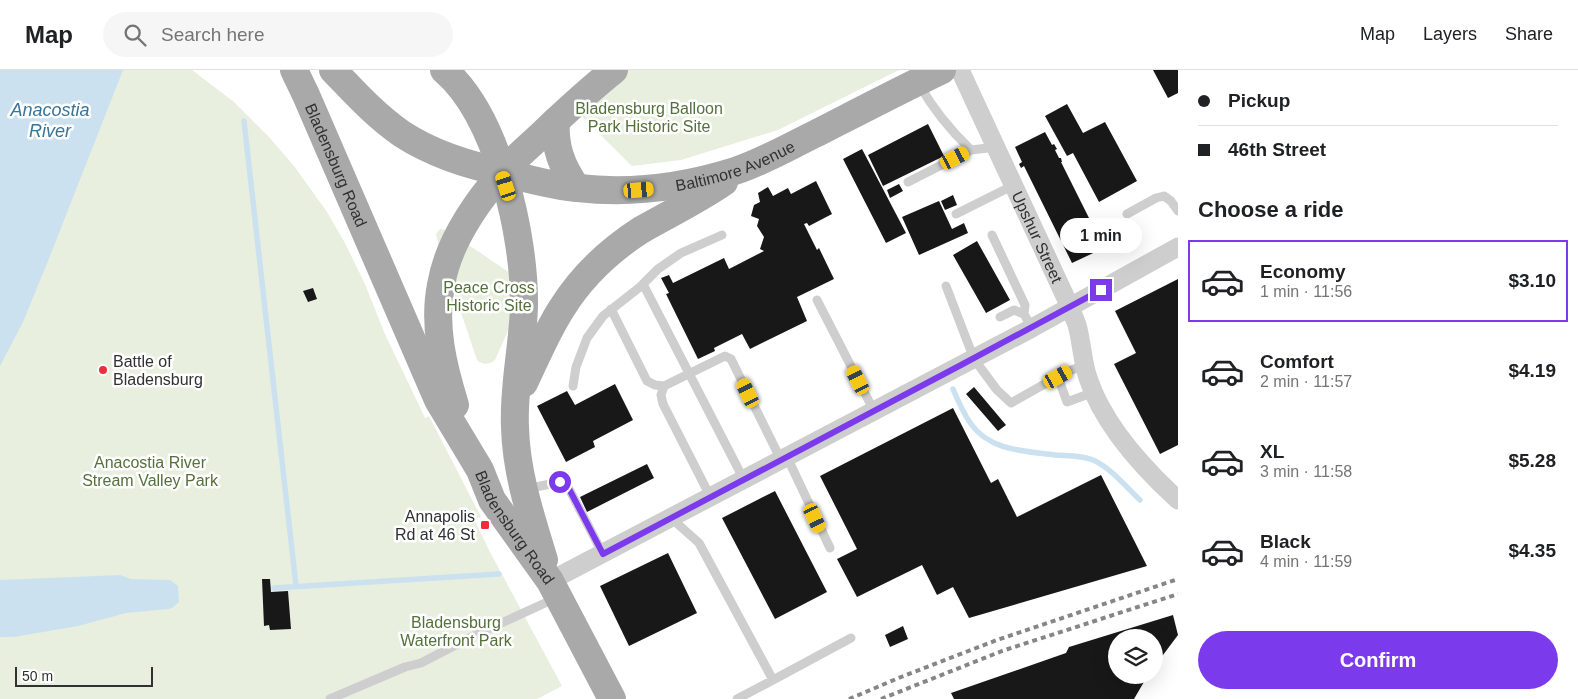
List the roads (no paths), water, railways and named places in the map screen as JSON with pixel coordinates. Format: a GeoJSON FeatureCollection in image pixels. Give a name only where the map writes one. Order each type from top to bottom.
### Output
{"type":"FeatureCollection","features":[{"type":"Feature","properties":{"kind":"main road","name":"Bladensburg Road"},"geometry":{"type":"LineString","coordinates":[[294,70],[438,400],[480,470],[492,500],[554,589]]}},
{"type":"Feature","properties":{"kind":"main road","name":"Baltimore Avenue"},"geometry":{"type":"LineString","coordinates":[[333,70],[366,104],[402,134],[434,152],[454,160],[526,179],[577,188],[628,190],[674,186],[730,172],[783,150],[942,70]]}},
{"type":"Feature","properties":{"kind":"main road","name":"Bladensburg Road"},"geometry":{"type":"LineString","coordinates":[[444,70],[460,86],[477,113],[492,144],[515,219],[523,280],[522,333],[515,402],[516,445],[524,490],[554,589]]}},
{"type":"Feature","properties":{"kind":"main road"},"geometry":{"type":"LineString","coordinates":[[480,470],[459,416],[446,374],[440,342],[440,286],[446,264],[453,246],[472,212],[502,172],[614,70]]}},
{"type":"Feature","properties":{"kind":"main road"},"geometry":{"type":"LineString","coordinates":[[556,121],[558,151],[564,169],[577,188]]}},
{"type":"Feature","properties":{"kind":"main road"},"geometry":{"type":"LineString","coordinates":[[515,402],[562,309],[571,295],[596,266],[640,231],[698,200],[755,162]]}},
{"type":"Feature","properties":{"kind":"main road"},"geometry":{"type":"LineString","coordinates":[[554,589],[612,699]]}},
{"type":"Feature","properties":{"kind":"street","name":"Upshur Street"},"geometry":{"type":"LineString","coordinates":[[960,70],[1070,307],[1077,326],[1085,365],[1100,406],[1116,433],[1178,500]]}},
{"type":"Feature","properties":{"kind":"street"},"geometry":{"type":"LineString","coordinates":[[554,589],[603,554],[974,359],[1028,321],[1070,307],[1178,247]]}},
{"type":"Feature","properties":{"kind":"lane"},"geometry":{"type":"LineString","coordinates":[[917,82],[930,104],[957,137],[971,150]]}},
{"type":"Feature","properties":{"kind":"lane"},"geometry":{"type":"LineString","coordinates":[[908,182],[971,150],[996,147]]}},
{"type":"Feature","properties":{"kind":"lane"},"geometry":{"type":"LineString","coordinates":[[956,214],[1014,185]]}},
{"type":"Feature","properties":{"kind":"lane"},"geometry":{"type":"LineString","coordinates":[[1127,214],[1156,198],[1164,196],[1171,201],[1178,211]]}},
{"type":"Feature","properties":{"kind":"lane"},"geometry":{"type":"LineString","coordinates":[[573,386],[576,367],[587,338],[603,316],[643,284],[658,269],[681,253],[722,235]]}},
{"type":"Feature","properties":{"kind":"lane"},"geometry":{"type":"LineString","coordinates":[[992,235],[1025,305],[1028,321]]}},
{"type":"Feature","properties":{"kind":"lane"},"geometry":{"type":"LineString","coordinates":[[643,284],[744,480]]}},
{"type":"Feature","properties":{"kind":"lane"},"geometry":{"type":"LineString","coordinates":[[946,286],[974,359],[997,390],[1010,403],[1066,372],[1085,365]]}},
{"type":"Feature","properties":{"kind":"lane"},"geometry":{"type":"LineString","coordinates":[[817,300],[874,411]]}},
{"type":"Feature","properties":{"kind":"lane"},"geometry":{"type":"LineString","coordinates":[[611,309],[647,381],[655,385],[664,386],[725,356],[731,359],[830,548]]}},
{"type":"Feature","properties":{"kind":"lane"},"geometry":{"type":"LineString","coordinates":[[1000,317],[1014,310],[1028,321]]}},
{"type":"Feature","properties":{"kind":"lane"},"geometry":{"type":"LineString","coordinates":[[1058,377],[1067,402],[1094,392]]}},
{"type":"Feature","properties":{"kind":"lane"},"geometry":{"type":"LineString","coordinates":[[664,386],[661,395],[663,404],[710,498]]}},
{"type":"Feature","properties":{"kind":"lane"},"geometry":{"type":"LineString","coordinates":[[524,490],[560,482],[567,485],[603,554]]}},
{"type":"Feature","properties":{"kind":"lane"},"geometry":{"type":"LineString","coordinates":[[671,518],[699,544],[773,680]]}},
{"type":"Feature","properties":{"kind":"lane"},"geometry":{"type":"LineString","coordinates":[[330,699],[404,667],[421,663],[471,637],[554,589]]}},
{"type":"Feature","properties":{"kind":"lane"},"geometry":{"type":"LineString","coordinates":[[737,699],[851,638]]}},
{"type":"Feature","properties":{"kind":"water","name":"Anacostia River"},"geometry":{"type":"Polygon","coordinates":[[[0,70],[123,70],[23,322],[0,366],[0,70]]]}},
{"type":"Feature","properties":{"kind":"water"},"geometry":{"type":"Polygon","coordinates":[[[120,575],[131,579],[170,580],[178,586],[179,602],[168,609],[126,613],[78,626],[14,637],[0,637],[0,580],[120,575]]]}},
{"type":"Feature","properties":{"kind":"waterway"},"geometry":{"type":"LineString","coordinates":[[244,121],[296,586]]}},
{"type":"Feature","properties":{"kind":"waterway"},"geometry":{"type":"LineString","coordinates":[[953,389],[971,424],[988,440],[1020,451],[1088,458],[1100,463],[1140,500]]}},
{"type":"Feature","properties":{"kind":"waterway"},"geometry":{"type":"LineString","coordinates":[[274,588],[499,574]]}},
{"type":"Feature","properties":{"kind":"railway"},"geometry":{"type":"LineString","coordinates":[[849,699],[997,640],[1178,579]]}},
{"type":"Feature","properties":{"kind":"railway"},"geometry":{"type":"LineString","coordinates":[[881,699],[1002,651],[1178,594]]}},
{"type":"Feature","properties":{"kind":"place","name":"Battle of Bladensburg"},"geometry":{"type":"Point","coordinates":[103,370]}},
{"type":"Feature","properties":{"kind":"place","name":"Annapolis Rd at 46 St"},"geometry":{"type":"Point","coordinates":[485,525]}},
{"type":"Feature","properties":{"kind":"park label","name":"Bladensburg Balloon Park Historic Site"},"geometry":{"type":"Point","coordinates":[649,117]}},
{"type":"Feature","properties":{"kind":"park label","name":"Peace Cross Historic Site"},"geometry":{"type":"Point","coordinates":[489,296]}},
{"type":"Feature","properties":{"kind":"park label","name":"Anacostia River Stream Valley Park"},"geometry":{"type":"Point","coordinates":[150,471]}},
{"type":"Feature","properties":{"kind":"park label","name":"Bladensburg Waterfront Park"},"geometry":{"type":"Point","coordinates":[456,631]}}]}
